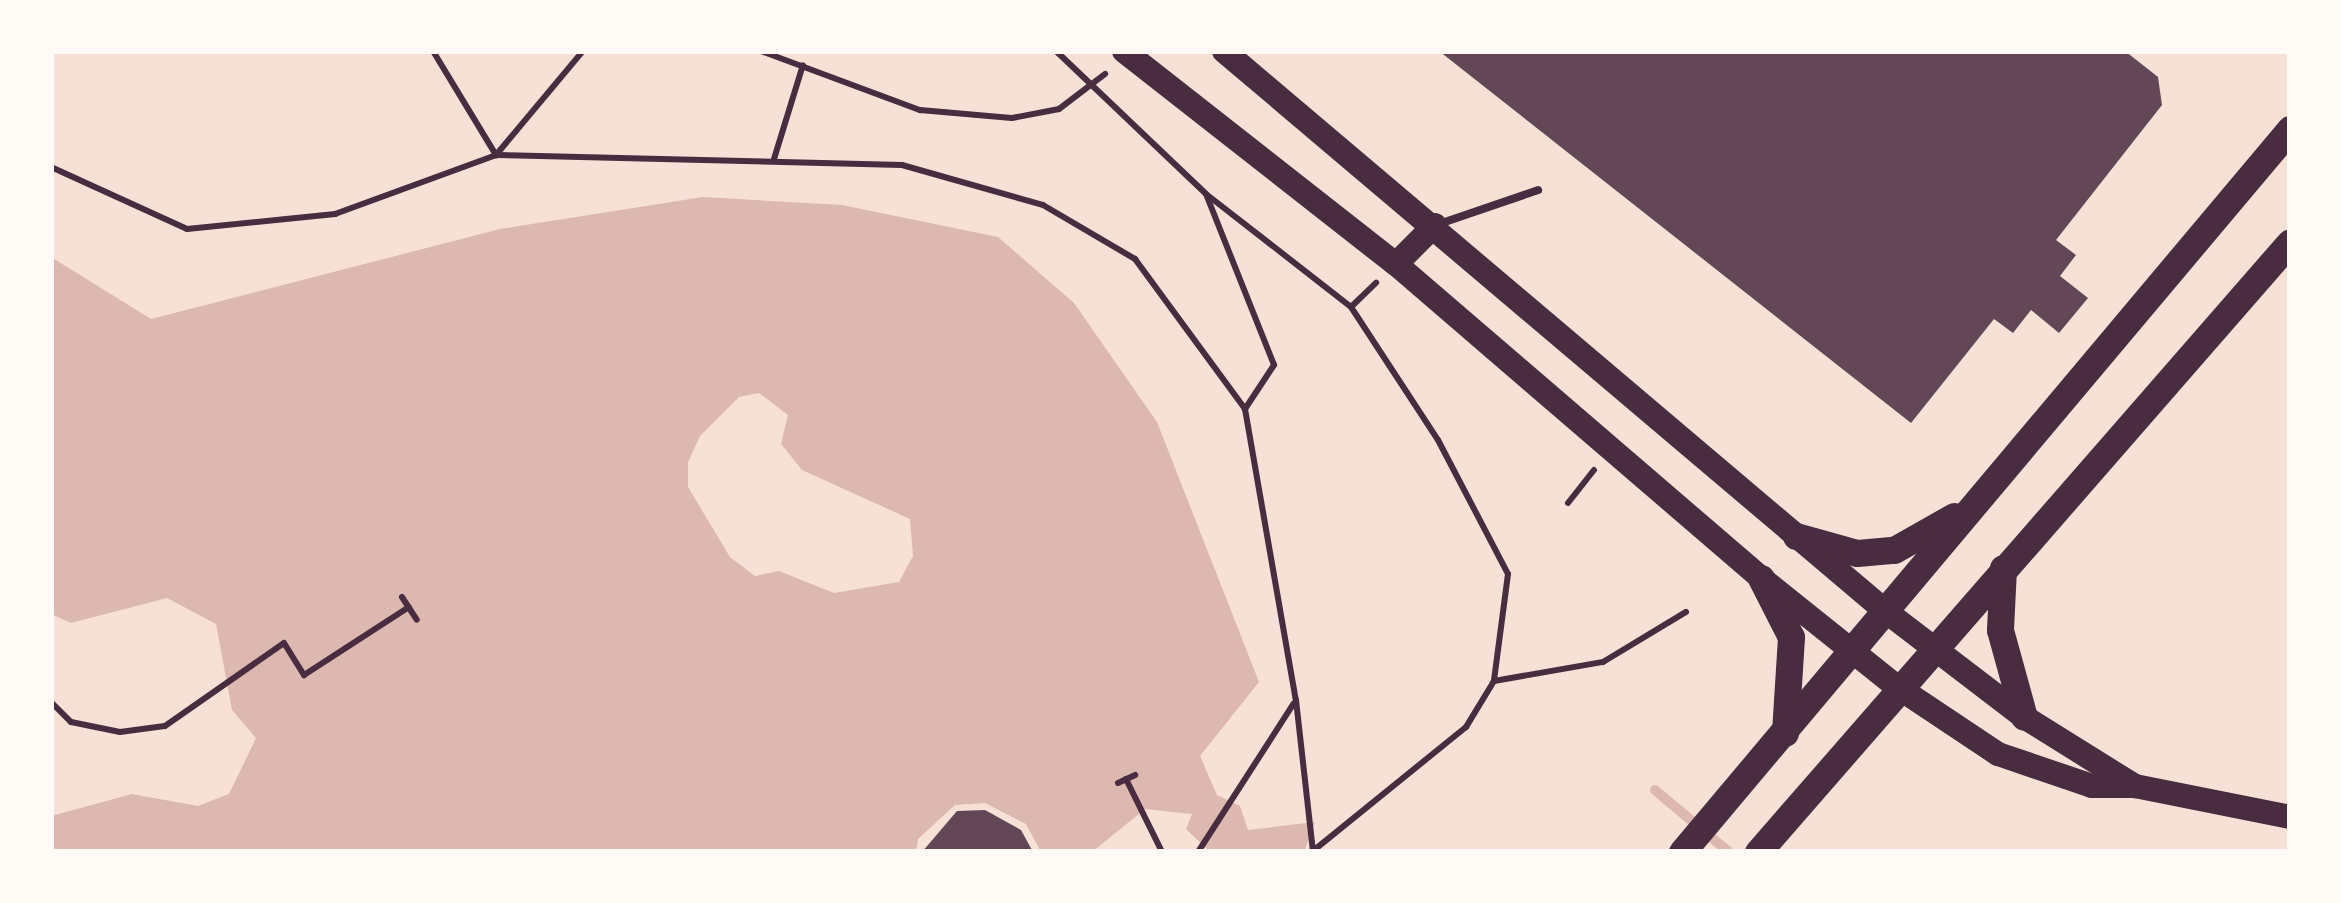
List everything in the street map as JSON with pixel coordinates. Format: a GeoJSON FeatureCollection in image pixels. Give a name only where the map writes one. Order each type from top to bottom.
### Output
{"type":"FeatureCollection","features":[{"type":"Feature","properties":{"kind":"main road"},"geometry":{"type":"LineString","coordinates":[[1223,51],[1435,225],[1884,610],[2024,717],[2135,787]]}},
{"type":"Feature","properties":{"kind":"main road"},"geometry":{"type":"LineString","coordinates":[[1116,60],[1396,264],[1761,578],[1896,686],[1998,754],[2092,786],[2135,787],[2290,817]]}},
{"type":"Feature","properties":{"kind":"main road"},"geometry":{"type":"LineString","coordinates":[[1682,852],[1784,737],[1966,509],[2290,129]]}},
{"type":"Feature","properties":{"kind":"main road"},"geometry":{"type":"LineString","coordinates":[[1396,264],[1435,225]]}},
{"type":"Feature","properties":{"kind":"main road"},"geometry":{"type":"LineString","coordinates":[[1758,852],[1930,646],[2290,242]]}},
{"type":"Feature","properties":{"kind":"main road"},"geometry":{"type":"LineString","coordinates":[[1796,536],[1857,553],[1894,550],[1966,509]]}},
{"type":"Feature","properties":{"kind":"main road"},"geometry":{"type":"LineString","coordinates":[[2002,568],[2000,630],[2024,717]]}},
{"type":"Feature","properties":{"kind":"main road"},"geometry":{"type":"LineString","coordinates":[[1761,578],[1791,637],[1784,737]]}},
{"type":"Feature","properties":{"kind":"lane"},"geometry":{"type":"LineString","coordinates":[[1435,225],[1538,190]]}},
{"type":"Feature","properties":{"kind":"path"},"geometry":{"type":"LineString","coordinates":[[433,51],[496,155]]}},
{"type":"Feature","properties":{"kind":"path"},"geometry":{"type":"LineString","coordinates":[[496,155],[583,51]]}},
{"type":"Feature","properties":{"kind":"path"},"geometry":{"type":"LineString","coordinates":[[761,51],[920,110],[1012,118],[1058,109],[1096,86],[1116,60]]}},
{"type":"Feature","properties":{"kind":"path"},"geometry":{"type":"LineString","coordinates":[[1056,51],[1206,194],[1351,307],[1438,440],[1508,574],[1494,681],[1466,727],[1314,851]]}},
{"type":"Feature","properties":{"kind":"path"},"geometry":{"type":"LineString","coordinates":[[774,159],[802,65]]}},
{"type":"Feature","properties":{"kind":"path"},"geometry":{"type":"LineString","coordinates":[[51,166],[187,229],[335,214],[496,155],[902,165],[1042,205],[1136,259],[1245,409],[1296,700],[1314,851]]}},
{"type":"Feature","properties":{"kind":"path"},"geometry":{"type":"LineString","coordinates":[[1206,194],[1274,364],[1245,409]]}},
{"type":"Feature","properties":{"kind":"path"},"geometry":{"type":"LineString","coordinates":[[1568,503],[1611,448]]}},
{"type":"Feature","properties":{"kind":"path"},"geometry":{"type":"LineString","coordinates":[[402,597],[417,620]]}},
{"type":"Feature","properties":{"kind":"path"},"geometry":{"type":"LineString","coordinates":[[51,702],[71,722],[120,732],[165,726],[284,644],[304,675],[409,607]]}},
{"type":"Feature","properties":{"kind":"path"},"geometry":{"type":"LineString","coordinates":[[1494,681],[1603,662],[1686,612]]}},
{"type":"Feature","properties":{"kind":"path"},"geometry":{"type":"LineString","coordinates":[[1198,852],[1296,700]]}},
{"type":"Feature","properties":{"kind":"path"},"geometry":{"type":"LineString","coordinates":[[1126,779],[1162,852]]}},
{"type":"Feature","properties":{"kind":"shaded area"},"geometry":{"type":"Polygon","coordinates":[[[703,197],[842,205],[998,237],[1074,303],[1157,422],[1259,682],[1200,756],[1217,795],[1240,806],[1248,830],[1315,822],[1304,852],[1210,852],[1186,829],[1192,814],[1145,809],[1092,852],[1041,852],[1026,824],[985,803],[955,805],[918,839],[916,852],[51,852],[51,816],[132,794],[198,806],[229,794],[256,738],[232,710],[216,624],[167,598],[71,623],[51,614],[51,257],[151,319],[500,229],[703,197]],[[759,393],[739,397],[700,436],[688,462],[688,487],[730,557],[755,576],[779,571],[834,593],[899,582],[913,556],[910,519],[802,470],[781,444],[788,415],[759,393]]]}},
{"type":"Feature","properties":{"kind":"building"},"geometry":{"type":"Polygon","coordinates":[[[1439,51],[2125,51],[2158,77],[2162,105],[2056,240],[2076,255],[2060,276],[2088,298],[2059,333],[2031,310],[2013,333],[1994,319],[1911,423],[1439,51]]]}},
{"type":"Feature","properties":{"kind":"building"},"geometry":{"type":"Polygon","coordinates":[[[985,810],[1021,830],[1033,852],[922,852],[957,811],[985,810]]]}},
{"type":"Feature","properties":{"kind":"waterway"},"geometry":{"type":"LineString","coordinates":[[1655,790],[1729,852]]}}]}
